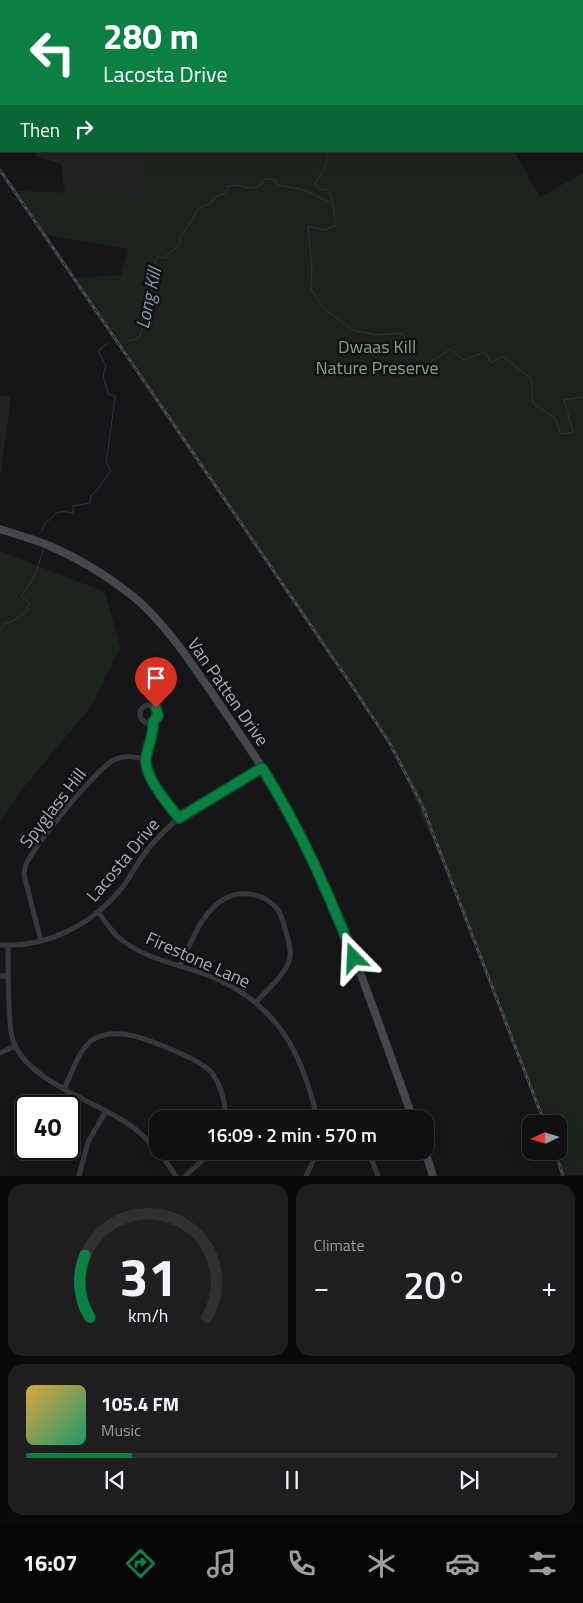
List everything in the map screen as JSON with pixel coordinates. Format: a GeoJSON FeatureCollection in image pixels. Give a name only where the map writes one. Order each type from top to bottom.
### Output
{"type":"FeatureCollection","features":[{"type":"Feature","properties":{"kind":"street","name":"Van Patten Drive"},"geometry":{"type":"LineString","coordinates":[[0,529],[48,546],[76,558],[94,569],[135,598],[158,621],[184,652],[249,746],[295,823],[334,905],[410,1110]]}},
{"type":"Feature","properties":{"kind":"street"},"geometry":{"type":"LineString","coordinates":[[153,722],[146,759],[151,778],[179,818]]}},
{"type":"Feature","properties":{"kind":"street","name":"Spyglass Hill"},"geometry":{"type":"LineString","coordinates":[[41,941],[24,875],[25,867],[32,854],[77,797],[107,763],[125,756],[146,759]]}},
{"type":"Feature","properties":{"kind":"street","name":"Lacosta Drive"},"geometry":{"type":"LineString","coordinates":[[0,945],[41,941],[75,928],[98,912],[122,888],[145,854],[179,818],[262,768]]}},
{"type":"Feature","properties":{"kind":"street"},"geometry":{"type":"LineString","coordinates":[[180,966],[195,931],[218,902],[231,895],[244,894],[264,898],[278,910],[289,941],[290,958],[277,979],[256,1002]]}},
{"type":"Feature","properties":{"kind":"street","name":"Firestone Lane"},"geometry":{"type":"LineString","coordinates":[[98,912],[111,930],[125,942],[144,953],[210,976],[237,989],[256,1002],[276,1023],[294,1049],[301,1064],[315,1110]]}},
{"type":"Feature","properties":{"kind":"street"},"geometry":{"type":"LineString","coordinates":[[8,945],[10,1027],[15,1046],[34,1070],[137,1131],[149,1142],[176,1176]]}},
{"type":"Feature","properties":{"kind":"street"},"geometry":{"type":"LineString","coordinates":[[0,976],[8,976]]}},
{"type":"Feature","properties":{"kind":"street"},"geometry":{"type":"LineString","coordinates":[[64,1089],[80,1057],[92,1040],[110,1033],[125,1034],[136,1036],[178,1053],[199,1062],[210,1070],[218,1082],[225,1110]]}},
{"type":"Feature","properties":{"kind":"street"},"geometry":{"type":"LineString","coordinates":[[0,1053],[15,1046]]}},
{"type":"Feature","properties":{"kind":"street"},"geometry":{"type":"LineString","coordinates":[[79,1176],[88,1142],[106,1111]]}},
{"type":"Feature","properties":{"kind":"street"},"geometry":{"type":"LineString","coordinates":[[185,1176],[204,1160]]}},
{"type":"Feature","properties":{"kind":"street"},"geometry":{"type":"LineString","coordinates":[[306,1176],[314,1160]]}},
{"type":"Feature","properties":{"kind":"street"},"geometry":{"type":"LineString","coordinates":[[372,1160],[378,1176]]}},
{"type":"Feature","properties":{"kind":"street"},"geometry":{"type":"LineString","coordinates":[[428,1160],[433,1176]]}},
{"type":"Feature","properties":{"kind":"shaded area"},"geometry":{"type":"Polygon","coordinates":[[[33,152],[145,152],[146,195],[65,193],[61,164],[35,156],[33,152]]]}},
{"type":"Feature","properties":{"kind":"shaded area"},"geometry":{"type":"Polygon","coordinates":[[[0,396],[11,397],[0,477],[0,396]]]}},
{"type":"Feature","properties":{"kind":"green space","name":"Dwaas Kill Nature Preserve"},"geometry":{"type":"Polygon","coordinates":[[[145,152],[515,152],[540,197],[583,173],[583,1175],[562,1175],[558,1160],[568,1160],[568,1115],[542,1115],[475,940],[397,757],[337,664],[74,278],[121,275],[128,249],[44,234],[15,191],[146,195],[145,152]]]}},
{"type":"Feature","properties":{"kind":"green space"},"geometry":{"type":"Polygon","coordinates":[[[0,551],[105,592],[120,647],[93,704],[19,793],[0,824],[0,551]]]}},
{"type":"Feature","properties":{"kind":"waterway"},"geometry":{"type":"LineString","coordinates":[[324,152],[327,159],[326,164],[315,184],[319,189],[327,190],[331,196],[335,226],[324,230],[308,226],[312,270],[311,289],[324,309],[353,330],[376,335],[402,333],[406,340],[403,354],[410,364],[421,371],[433,360],[451,349],[464,360],[485,352],[491,363],[502,356],[531,378],[533,403],[555,418],[561,434],[573,432],[564,400],[583,397]]}},
{"type":"Feature","properties":{"kind":"waterway","name":"Long Kill"},"geometry":{"type":"LineString","coordinates":[[127,341],[138,339],[142,329],[144,307],[153,288],[153,285],[148,281],[149,277],[157,272],[155,260],[157,257],[164,258],[180,244],[180,236],[199,208],[211,203],[215,197],[224,194],[228,186],[239,185],[244,188],[253,188],[261,185],[262,181],[266,179],[274,179],[278,185],[304,191],[331,204]]}},
{"type":"Feature","properties":{"kind":"waterway","name":"Long Kill"},"geometry":{"type":"LineString","coordinates":[[41,532],[45,523],[56,513],[73,513],[73,506],[90,503],[91,496],[111,470],[106,463],[115,396],[108,394],[104,377],[106,366],[98,351],[108,343]]}},
{"type":"Feature","properties":{"kind":"waterway","name":"Long Kill"},"geometry":{"type":"LineString","coordinates":[[0,631],[5,623],[11,622],[27,611],[29,603],[21,596],[33,579],[44,549]]}},
{"type":"Feature","properties":{"kind":"railway"},"geometry":{"type":"LineString","coordinates":[[0,170],[389,742],[422,805],[542,1115]]}},
{"type":"Feature","properties":{"kind":"railway"},"geometry":{"type":"LineString","coordinates":[[558,1160],[563,1176]]}},
{"type":"Feature","properties":{"kind":"route"},"geometry":{"type":"LineString","coordinates":[[156,708],[158,716],[153,722],[146,759],[147,766],[153,782],[179,818],[262,768],[295,823],[313,860],[334,905],[354,958]]}}]}
